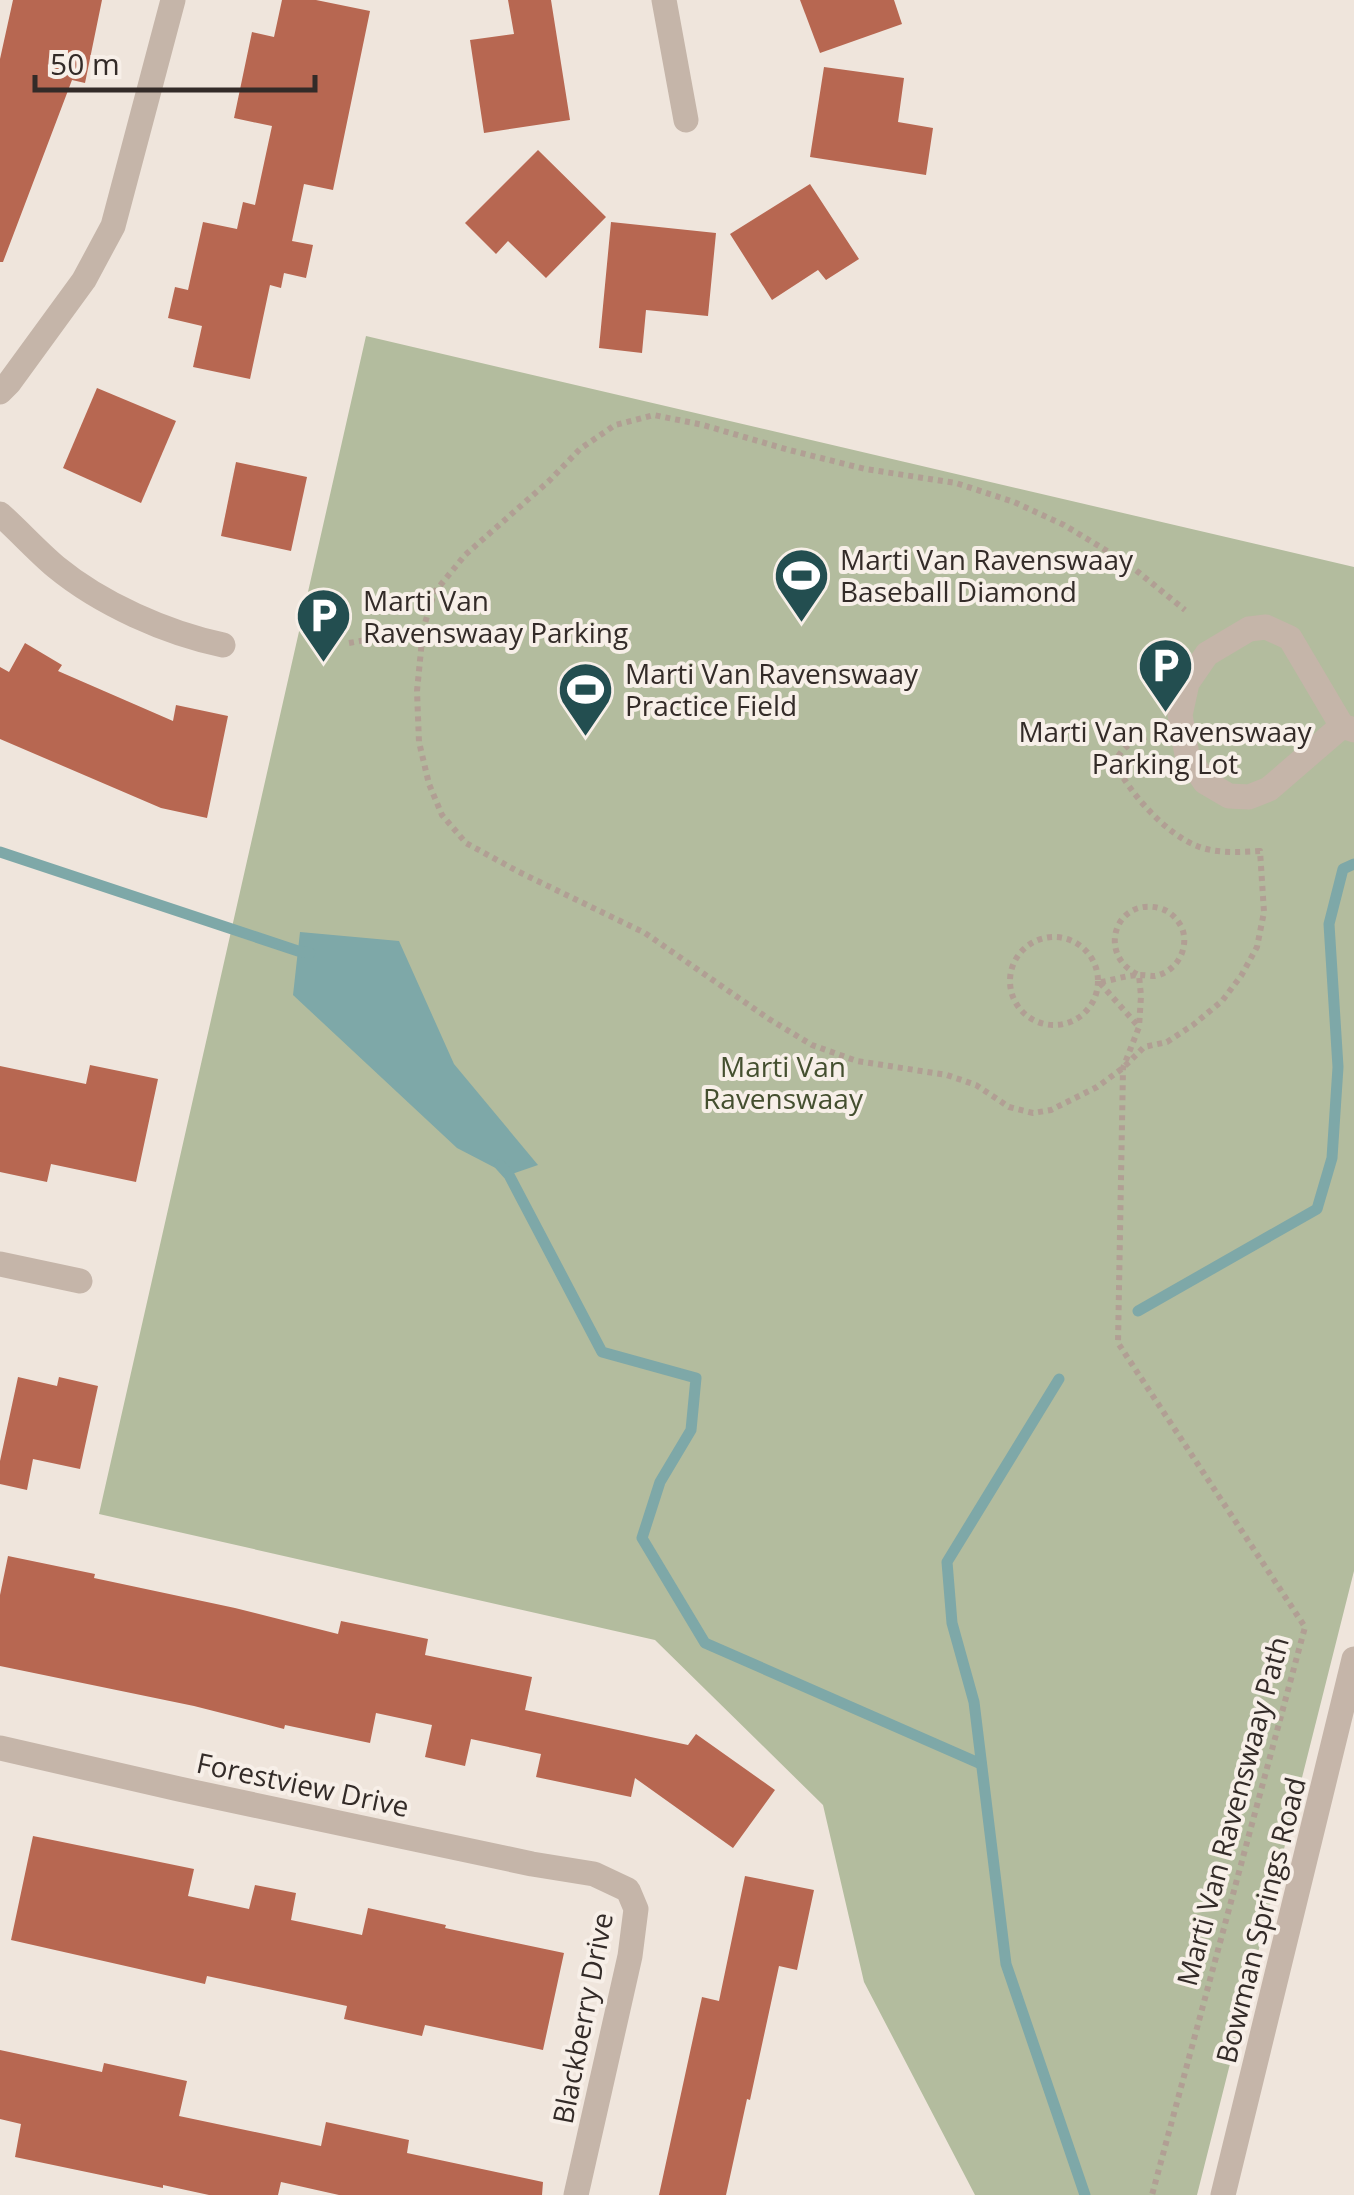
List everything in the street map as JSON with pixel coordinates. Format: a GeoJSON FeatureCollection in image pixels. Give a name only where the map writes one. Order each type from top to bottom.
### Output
{"type":"FeatureCollection","features":[{"type":"Feature","properties":{"kind":"street"},"geometry":{"type":"LineString","coordinates":[[0,392],[84,280],[113,226],[173,0]]}},
{"type":"Feature","properties":{"kind":"street"},"geometry":{"type":"LineString","coordinates":[[664,0],[686,120]]}},
{"type":"Feature","properties":{"kind":"street"},"geometry":{"type":"LineString","coordinates":[[0,514],[58,569],[121,610],[223,646]]}},
{"type":"Feature","properties":{"kind":"street"},"geometry":{"type":"LineString","coordinates":[[1266,626],[1290,638],[1348,728],[1269,789],[1250,796],[1229,796],[1206,782],[1187,755],[1180,715],[1187,683],[1207,654],[1249,628],[1266,626]]}},
{"type":"Feature","properties":{"kind":"street"},"geometry":{"type":"LineString","coordinates":[[0,1264],[80,1281]]}},
{"type":"Feature","properties":{"kind":"street","name":"Bowman Springs Road"},"geometry":{"type":"LineString","coordinates":[[1223,2195],[1354,1659]]}},
{"type":"Feature","properties":{"kind":"street","name":"Forestview Drive"},"geometry":{"type":"LineString","coordinates":[[0,1748],[594,1874]]}},
{"type":"Feature","properties":{"kind":"street","name":"Blackberry Drive"},"geometry":{"type":"LineString","coordinates":[[576,2195],[630,1956],[636,1909],[628,1890],[594,1874]]}},
{"type":"Feature","properties":{"kind":"path"},"geometry":{"type":"LineString","coordinates":[[1182,727],[1131,741],[1118,754],[1116,762],[1121,776],[1151,812],[1177,834],[1198,846],[1230,853],[1260,851],[1264,912],[1257,947],[1222,1001],[1193,1026],[1167,1042],[1144,1047],[1123,1068],[1069,1103],[1033,1113],[1010,1107],[976,1085],[947,1075],[857,1061],[812,1045],[646,933],[466,843],[442,815],[429,784],[418,742],[416,691],[423,630],[434,593],[465,555],[580,449],[615,426],[654,415],[865,469],[956,484],[1014,502],[1064,525],[1126,563],[1185,610]]}},
{"type":"Feature","properties":{"kind":"path"},"geometry":{"type":"LineString","coordinates":[[349,643],[423,630]]}},
{"type":"Feature","properties":{"kind":"path"},"geometry":{"type":"LineString","coordinates":[[1100,983],[1166,972],[1180,957],[1183,932],[1174,916],[1150,906],[1128,914],[1114,934],[1116,952],[1128,970],[1139,975]]}},
{"type":"Feature","properties":{"kind":"path"},"geometry":{"type":"LineString","coordinates":[[1100,983],[1088,1010],[1064,1024],[1050,1025],[1024,1013],[1010,987],[1010,972],[1025,947],[1038,939],[1067,938],[1091,955],[1100,983],[1139,1027]]}},
{"type":"Feature","properties":{"kind":"path"},"geometry":{"type":"LineString","coordinates":[[1123,1068],[1139,1027],[1139,975]]}},
{"type":"Feature","properties":{"kind":"path","name":"Marti Van Ravenswaay Path"},"geometry":{"type":"LineString","coordinates":[[1123,1068],[1118,1343],[1305,1627],[1152,2195]]}},
{"type":"Feature","properties":{"kind":"green space","name":"Marti Van Ravenswaay"},"geometry":{"type":"Polygon","coordinates":[[[366,336],[1354,567],[1354,1571],[1197,2195],[975,2195],[864,1982],[823,1805],[655,1640],[99,1514],[366,336]]]}},
{"type":"Feature","properties":{"kind":"water"},"geometry":{"type":"Polygon","coordinates":[[[300,932],[399,941],[454,1064],[538,1165],[509,1175],[457,1148],[293,995],[300,932]]]}},
{"type":"Feature","properties":{"kind":"building"},"geometry":{"type":"Polygon","coordinates":[[[13,0],[102,0],[85,83],[72,80],[0,262],[0,59],[13,0]]]}},
{"type":"Feature","properties":{"kind":"building"},"geometry":{"type":"Polygon","coordinates":[[[282,0],[316,0],[370,11],[333,190],[304,184],[292,241],[313,245],[306,278],[284,273],[281,288],[270,285],[250,379],[193,367],[202,326],[168,318],[175,287],[188,290],[203,222],[237,229],[243,202],[255,205],[272,126],[234,118],[252,32],[274,37],[282,0]]]}},
{"type":"Feature","properties":{"kind":"building"},"geometry":{"type":"Polygon","coordinates":[[[508,0],[551,0],[570,120],[484,133],[470,40],[514,34],[508,0]]]}},
{"type":"Feature","properties":{"kind":"building"},"geometry":{"type":"Polygon","coordinates":[[[800,0],[894,0],[902,24],[820,53],[800,0]]]}},
{"type":"Feature","properties":{"kind":"building"},"geometry":{"type":"Polygon","coordinates":[[[824,67],[904,78],[898,122],[933,128],[926,175],[810,157],[824,67]]]}},
{"type":"Feature","properties":{"kind":"building"},"geometry":{"type":"Polygon","coordinates":[[[538,150],[606,217],[546,278],[508,241],[496,254],[465,223],[538,150]]]}},
{"type":"Feature","properties":{"kind":"building"},"geometry":{"type":"Polygon","coordinates":[[[810,184],[859,259],[826,280],[818,270],[772,300],[730,234],[810,184]]]}},
{"type":"Feature","properties":{"kind":"building"},"geometry":{"type":"Polygon","coordinates":[[[611,222],[716,233],[708,316],[646,310],[642,353],[599,348],[611,222]]]}},
{"type":"Feature","properties":{"kind":"building"},"geometry":{"type":"Polygon","coordinates":[[[97,388],[176,421],[141,503],[63,468],[97,388]]]}},
{"type":"Feature","properties":{"kind":"building"},"geometry":{"type":"Polygon","coordinates":[[[236,462],[307,477],[291,551],[221,536],[236,462]]]}},
{"type":"Feature","properties":{"kind":"building"},"geometry":{"type":"Polygon","coordinates":[[[25,643],[62,665],[58,671],[173,721],[176,705],[228,716],[207,818],[161,808],[0,739],[0,667],[9,672],[25,643]]]}},
{"type":"Feature","properties":{"kind":"building"},"geometry":{"type":"Polygon","coordinates":[[[90,1065],[158,1079],[136,1182],[51,1164],[47,1182],[0,1172],[0,1066],[86,1084],[90,1065]]]}},
{"type":"Feature","properties":{"kind":"building"},"geometry":{"type":"Polygon","coordinates":[[[18,1377],[57,1386],[59,1377],[98,1386],[80,1469],[33,1459],[27,1490],[0,1484],[0,1461],[18,1377]]]}},
{"type":"Feature","properties":{"kind":"building"},"geometry":{"type":"Polygon","coordinates":[[[8,1556],[338,1634],[341,1621],[428,1639],[425,1655],[532,1677],[525,1710],[688,1745],[696,1734],[775,1790],[733,1848],[635,1778],[631,1797],[536,1777],[541,1754],[471,1739],[465,1766],[425,1757],[432,1725],[376,1713],[370,1743],[285,1725],[284,1729],[0,1666],[0,1595],[8,1556]]]}},
{"type":"Feature","properties":{"kind":"building"},"geometry":{"type":"Polygon","coordinates":[[[33,1836],[194,1869],[188,1896],[249,1909],[255,1885],[296,1893],[291,1920],[362,1935],[368,1908],[564,1953],[543,2050],[425,2025],[422,2036],[344,2019],[347,2006],[207,1976],[205,1984],[11,1940],[33,1836]]]}},
{"type":"Feature","properties":{"kind":"building"},"geometry":{"type":"Polygon","coordinates":[[[745,1876],[814,1890],[797,1970],[779,1966],[726,2195],[659,2195],[702,1997],[719,2001],[745,1876]]]}},
{"type":"Feature","properties":{"kind":"building"},"geometry":{"type":"Polygon","coordinates":[[[0,2050],[102,2072],[104,2063],[187,2081],[179,2116],[321,2146],[326,2122],[409,2140],[407,2153],[543,2182],[542,2195],[339,2195],[281,2182],[278,2195],[209,2195],[15,2157],[21,2124],[0,2119],[0,2050]]]}},
{"type":"Feature","properties":{"kind":"waterway"},"geometry":{"type":"LineString","coordinates":[[0,852],[310,953]]}},
{"type":"Feature","properties":{"kind":"waterway"},"geometry":{"type":"LineString","coordinates":[[1138,1311],[1317,1209],[1332,1158],[1338,1067],[1329,924],[1343,869],[1354,864]]}},
{"type":"Feature","properties":{"kind":"waterway"},"geometry":{"type":"LineString","coordinates":[[500,1165],[509,1175],[602,1352],[696,1378],[691,1430],[660,1482],[642,1538],[705,1643],[981,1764]]}},
{"type":"Feature","properties":{"kind":"waterway"},"geometry":{"type":"LineString","coordinates":[[1059,1379],[947,1562],[952,1623],[974,1702],[1006,1964],[1085,2195]]}},
{"type":"Feature","properties":{"kind":"place","name":"Marti Van Ravenswaay Baseball Diamond"},"geometry":{"type":"Point","coordinates":[801,624]}},
{"type":"Feature","properties":{"kind":"place","name":"Marti Van Ravenswaay Parking"},"geometry":{"type":"Point","coordinates":[324,665]}},
{"type":"Feature","properties":{"kind":"place","name":"Marti Van Ravenswaay Parking Lot"},"geometry":{"type":"Point","coordinates":[1165,714]}},
{"type":"Feature","properties":{"kind":"place","name":"Marti Van Ravenswaay Practice Field"},"geometry":{"type":"Point","coordinates":[586,738]}}]}
